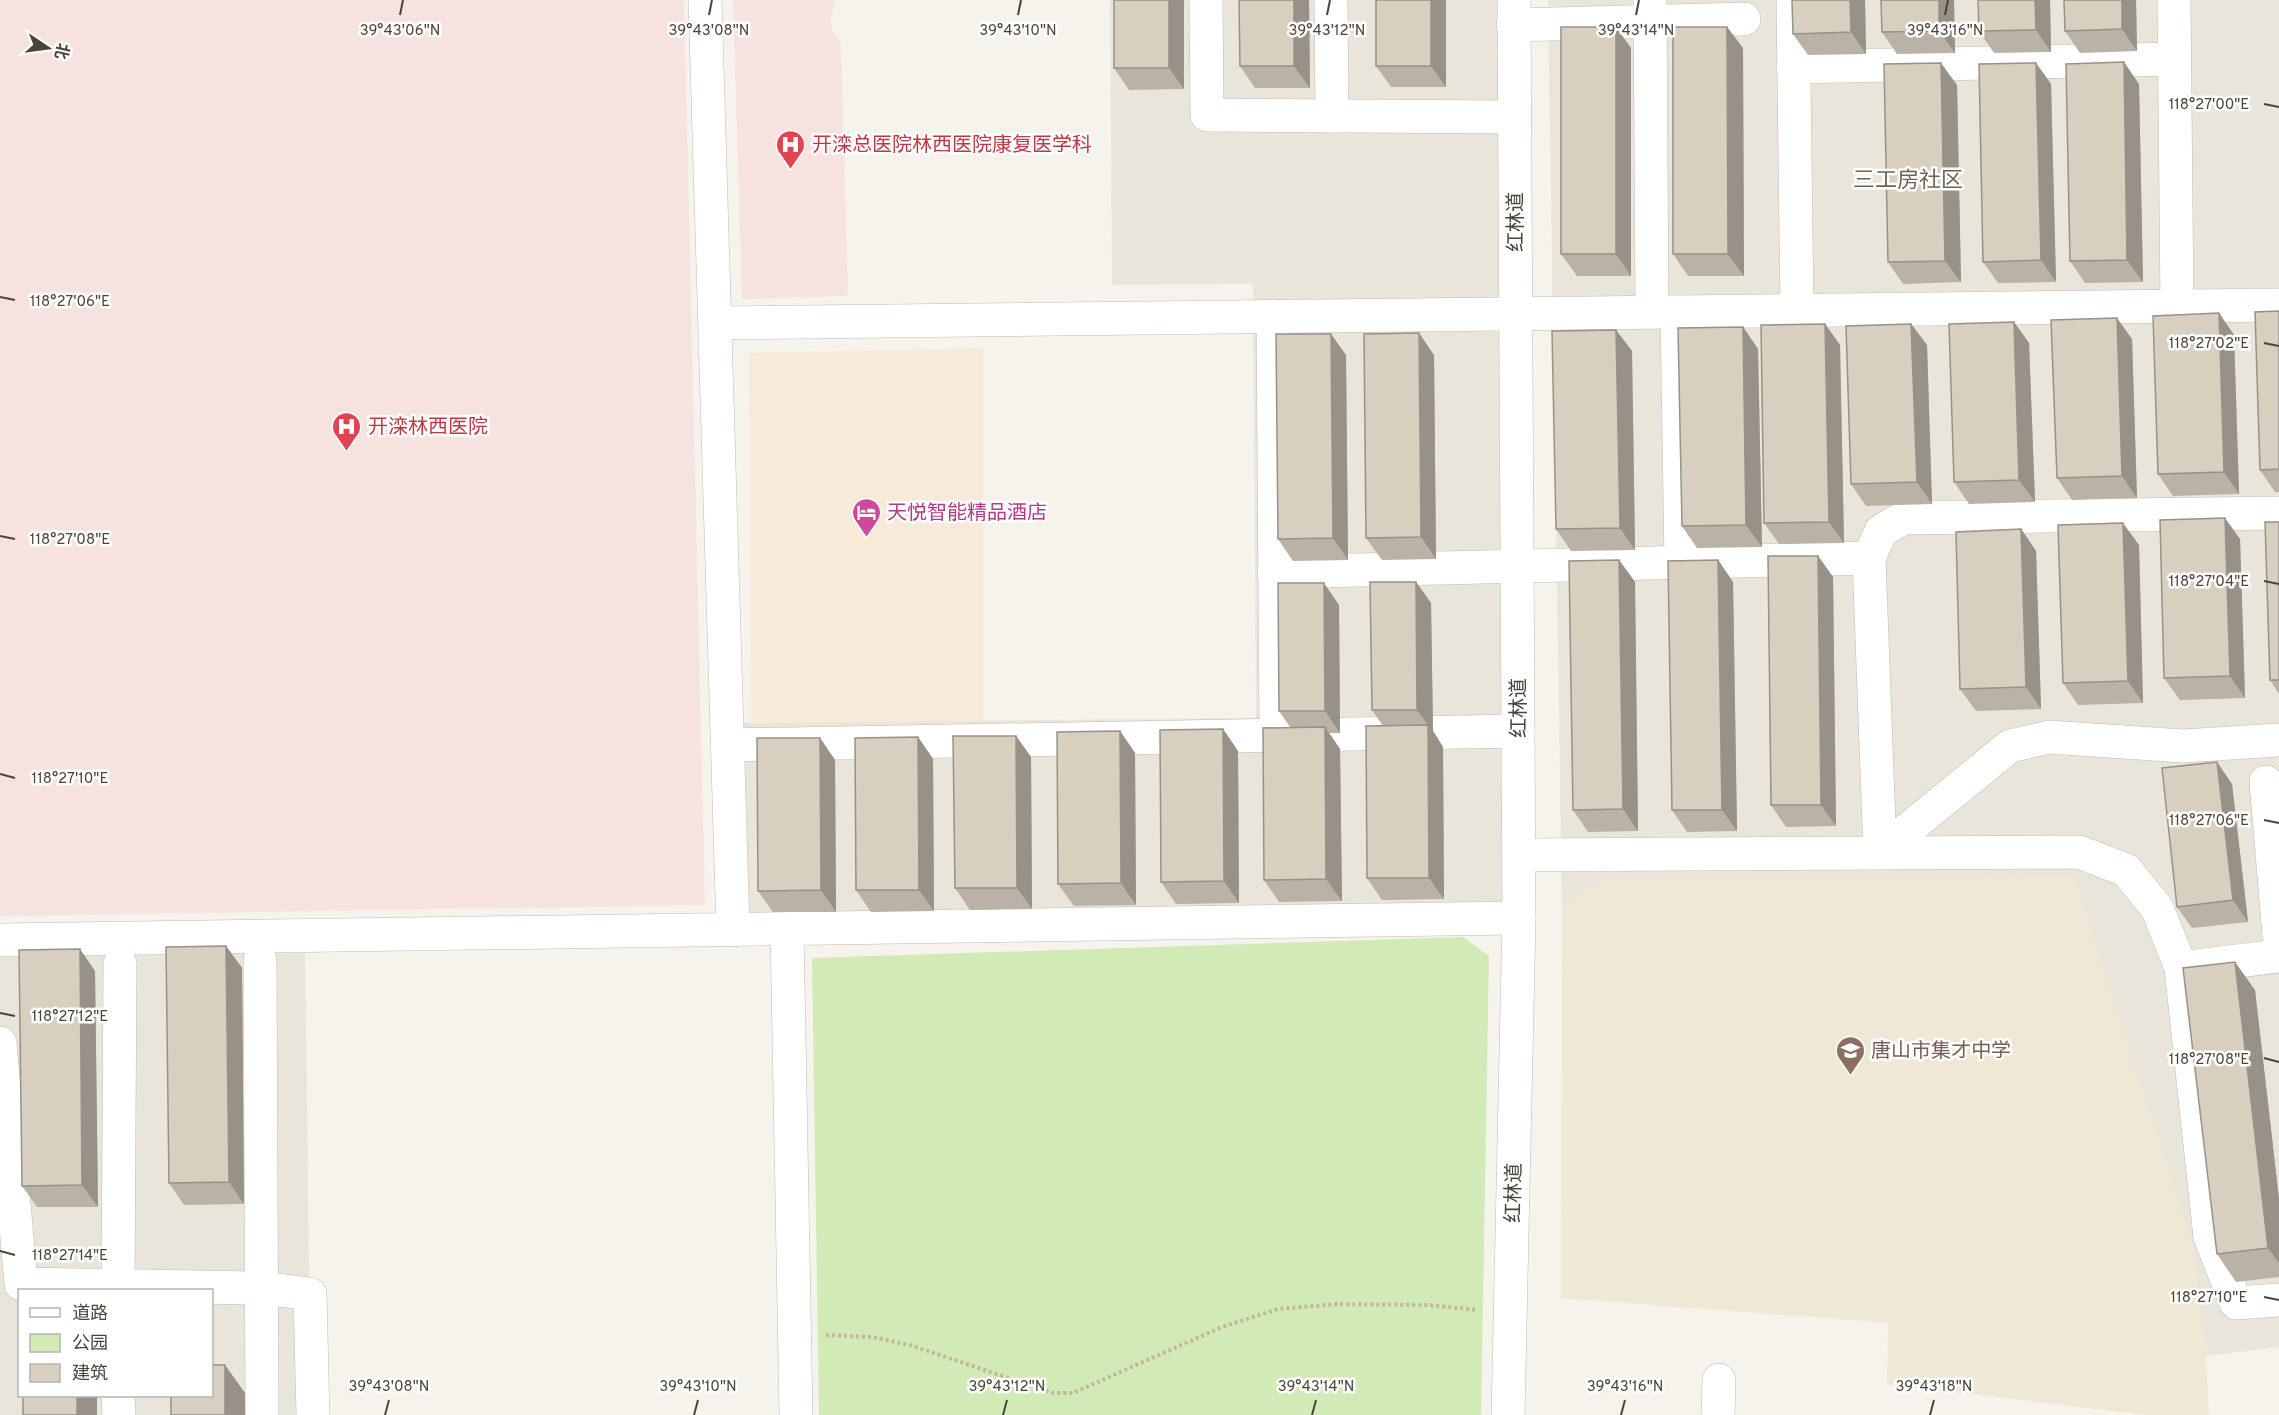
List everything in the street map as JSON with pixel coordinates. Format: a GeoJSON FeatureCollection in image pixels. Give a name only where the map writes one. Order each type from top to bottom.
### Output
{"type":"FeatureCollection","features":[{"type":"Feature","properties":{"kind":"street"},"geometry":{"type":"LineString","coordinates":[[705,0],[733,930]]}},
{"type":"Feature","properties":{"kind":"street"},"geometry":{"type":"LineString","coordinates":[[1206,0],[1207,115],[1514,117]]}},
{"type":"Feature","properties":{"kind":"street"},"geometry":{"type":"LineString","coordinates":[[1331,0],[1332,116]]}},
{"type":"Feature","properties":{"kind":"street"},"geometry":{"type":"LineString","coordinates":[[1793,0],[1797,311]]}},
{"type":"Feature","properties":{"kind":"street"},"geometry":{"type":"LineString","coordinates":[[2174,0],[2177,307]]}},
{"type":"Feature","properties":{"kind":"street"},"geometry":{"type":"LineString","coordinates":[[1650,10],[1664,312],[1681,562]]}},
{"type":"Feature","properties":{"kind":"street"},"geometry":{"type":"LineString","coordinates":[[1513,12],[1650,10],[1744,19]]}},
{"type":"Feature","properties":{"kind":"street","name":"红林道"},"geometry":{"type":"LineString","coordinates":[[1508,1415],[1519,918],[1513,12]]}},
{"type":"Feature","properties":{"kind":"street"},"geometry":{"type":"LineString","coordinates":[[1793,67],[2174,59]]}},
{"type":"Feature","properties":{"kind":"street"},"geometry":{"type":"LineString","coordinates":[[716,323],[2279,305]]}},
{"type":"Feature","properties":{"kind":"street"},"geometry":{"type":"LineString","coordinates":[[1272,316],[1276,736]]}},
{"type":"Feature","properties":{"kind":"street"},"geometry":{"type":"LineString","coordinates":[[1880,852],[1869,558],[1881,531],[1903,518],[2279,513]]}},
{"type":"Feature","properties":{"kind":"street"},"geometry":{"type":"LineString","coordinates":[[1274,572],[1869,558]]}},
{"type":"Feature","properties":{"kind":"street"},"geometry":{"type":"LineString","coordinates":[[728,745],[1518,731]]}},
{"type":"Feature","properties":{"kind":"street"},"geometry":{"type":"LineString","coordinates":[[1880,852],[2010,746],[2049,737],[2183,746],[2279,740]]}},
{"type":"Feature","properties":{"kind":"street"},"geometry":{"type":"LineString","coordinates":[[2266,782],[2279,935]]}},
{"type":"Feature","properties":{"kind":"street"},"geometry":{"type":"LineString","coordinates":[[1519,855],[2079,852],[2126,870],[2157,908],[2181,968],[2210,1237],[2236,1303],[2279,1300]]}},
{"type":"Feature","properties":{"kind":"street"},"geometry":{"type":"LineString","coordinates":[[0,940],[1519,918]]}},
{"type":"Feature","properties":{"kind":"street"},"geometry":{"type":"LineString","coordinates":[[787,929],[796,1415]]}},
{"type":"Feature","properties":{"kind":"street"},"geometry":{"type":"LineString","coordinates":[[2181,968],[2279,956]]}},
{"type":"Feature","properties":{"kind":"street"},"geometry":{"type":"LineString","coordinates":[[260,960],[262,1415]]}},
{"type":"Feature","properties":{"kind":"street"},"geometry":{"type":"LineString","coordinates":[[118,1287],[120,964]]}},
{"type":"Feature","properties":{"kind":"street"},"geometry":{"type":"LineString","coordinates":[[0,1043],[21,1284],[262,1288],[310,1294],[313,1415]]}},
{"type":"Feature","properties":{"kind":"street"},"geometry":{"type":"LineString","coordinates":[[1718,1415],[1719,1380]]}},
{"type":"Feature","properties":{"kind":"street"},"geometry":{"type":"LineString","coordinates":[[118,1397],[118,1415]]}},
{"type":"Feature","properties":{"kind":"path"},"geometry":{"type":"LineString","coordinates":[[794,1334],[873,1337],[913,1346],[1053,1393],[1073,1393],[1222,1327],[1278,1309],[1337,1304],[1428,1305],[1511,1314]]}},
{"type":"Feature","properties":{"kind":"shaded area","name":"开滦林西医院"},"geometry":{"type":"Polygon","coordinates":[[[0,0],[684,0],[705,905],[0,916],[0,0]]]}},
{"type":"Feature","properties":{"kind":"shaded area","name":"开滦总医院林西医院康复医学科"},"geometry":{"type":"Polygon","coordinates":[[[733,0],[836,0],[830,20],[833,32],[841,45],[848,296],[742,299],[733,0]]]}},
{"type":"Feature","properties":{"kind":"shaded area"},"geometry":{"type":"Polygon","coordinates":[[[1110,0],[1500,0],[1507,914],[731,921],[730,723],[1256,718],[1253,284],[1112,285],[1110,0]]]}},
{"type":"Feature","properties":{"kind":"shaded area"},"geometry":{"type":"Polygon","coordinates":[[[1548,0],[2279,0],[2279,1347],[2206,1356],[2192,1244],[2073,877],[1581,891],[1562,909],[1548,0]]]}},
{"type":"Feature","properties":{"kind":"shaded area","name":"天悦智能精品酒店"},"geometry":{"type":"Polygon","coordinates":[[[983,348],[983,721],[751,723],[749,353],[983,348]]]}},
{"type":"Feature","properties":{"kind":"shaded area","name":"唐山市集才中学"},"geometry":{"type":"Polygon","coordinates":[[[2074,877],[2192,1244],[2206,1356],[2209,1415],[2146,1415],[1887,1384],[1888,1323],[1561,1298],[1562,909],[1581,891],[1610,878],[2074,877]]]}},
{"type":"Feature","properties":{"kind":"shaded area"},"geometry":{"type":"Polygon","coordinates":[[[305,953],[311,1415],[0,1415],[0,957],[305,953]]]}},
{"type":"Feature","properties":{"kind":"green space"},"geometry":{"type":"Polygon","coordinates":[[[1463,937],[1489,956],[1481,1415],[819,1415],[812,958],[1463,937]]]}},
{"type":"Feature","properties":{"kind":"building"},"geometry":{"type":"Polygon","coordinates":[[[1114,0],[1169,0],[1169,68],[1114,68],[1114,0]]]}},
{"type":"Feature","properties":{"kind":"building"},"geometry":{"type":"Polygon","coordinates":[[[1239,0],[1294,0],[1294,66],[1240,66],[1239,0]]]}},
{"type":"Feature","properties":{"kind":"building"},"geometry":{"type":"Polygon","coordinates":[[[1376,0],[1431,0],[1431,66],[1376,66],[1376,0]]]}},
{"type":"Feature","properties":{"kind":"building"},"geometry":{"type":"Polygon","coordinates":[[[1792,0],[1850,0],[1851,32],[1793,34],[1792,0]]]}},
{"type":"Feature","properties":{"kind":"building"},"geometry":{"type":"Polygon","coordinates":[[[1881,0],[1939,0],[1939,31],[1882,32],[1881,0]]]}},
{"type":"Feature","properties":{"kind":"building"},"geometry":{"type":"Polygon","coordinates":[[[1978,0],[2035,0],[2036,30],[1979,31],[1978,0]]]}},
{"type":"Feature","properties":{"kind":"building"},"geometry":{"type":"Polygon","coordinates":[[[2064,0],[2122,0],[2122,29],[2065,31],[2064,0]]]}},
{"type":"Feature","properties":{"kind":"building"},"geometry":{"type":"Polygon","coordinates":[[[1561,27],[1616,27],[1616,254],[1561,254],[1561,27]]]}},
{"type":"Feature","properties":{"kind":"building"},"geometry":{"type":"Polygon","coordinates":[[[1673,27],[1727,27],[1728,254],[1673,254],[1673,27]]]}},
{"type":"Feature","properties":{"kind":"building"},"geometry":{"type":"Polygon","coordinates":[[[2124,62],[2127,260],[2070,261],[2066,64],[2124,62]]]}},
{"type":"Feature","properties":{"kind":"building"},"geometry":{"type":"Polygon","coordinates":[[[1941,63],[1945,261],[1888,262],[1884,64],[1941,63]]]}},
{"type":"Feature","properties":{"kind":"building"},"geometry":{"type":"Polygon","coordinates":[[[2036,63],[2041,260],[1983,262],[1979,64],[2036,63]]]}},
{"type":"Feature","properties":{"kind":"building"},"geometry":{"type":"Polygon","coordinates":[[[2279,311],[2279,469],[2260,470],[2255,312],[2279,311]]]}},
{"type":"Feature","properties":{"kind":"building"},"geometry":{"type":"Polygon","coordinates":[[[2219,313],[2224,472],[2158,474],[2153,316],[2219,313]]]}},
{"type":"Feature","properties":{"kind":"building"},"geometry":{"type":"Polygon","coordinates":[[[2117,318],[2122,476],[2057,478],[2051,320],[2117,318]]]}},
{"type":"Feature","properties":{"kind":"building"},"geometry":{"type":"Polygon","coordinates":[[[2014,322],[2019,480],[1954,482],[1949,324],[2014,322]]]}},
{"type":"Feature","properties":{"kind":"building"},"geometry":{"type":"Polygon","coordinates":[[[1825,324],[1829,522],[1764,523],[1761,325],[1825,324]]]}},
{"type":"Feature","properties":{"kind":"building"},"geometry":{"type":"Polygon","coordinates":[[[1911,324],[1917,482],[1851,484],[1846,326],[1911,324]]]}},
{"type":"Feature","properties":{"kind":"building"},"geometry":{"type":"Polygon","coordinates":[[[1743,327],[1746,525],[1682,526],[1678,328],[1743,327]]]}},
{"type":"Feature","properties":{"kind":"building"},"geometry":{"type":"Polygon","coordinates":[[[1616,330],[1620,528],[1556,529],[1552,331],[1616,330]]]}},
{"type":"Feature","properties":{"kind":"building"},"geometry":{"type":"Polygon","coordinates":[[[1419,333],[1421,537],[1366,538],[1364,334],[1419,333]]]}},
{"type":"Feature","properties":{"kind":"building"},"geometry":{"type":"Polygon","coordinates":[[[1276,334],[1331,334],[1333,538],[1278,539],[1276,334]]]}},
{"type":"Feature","properties":{"kind":"building"},"geometry":{"type":"Polygon","coordinates":[[[2225,518],[2230,676],[2164,678],[2160,520],[2225,518]]]}},
{"type":"Feature","properties":{"kind":"building"},"geometry":{"type":"Polygon","coordinates":[[[2265,522],[2279,522],[2279,680],[2270,680],[2265,522]]]}},
{"type":"Feature","properties":{"kind":"building"},"geometry":{"type":"Polygon","coordinates":[[[2123,523],[2128,681],[2063,683],[2058,525],[2123,523]]]}},
{"type":"Feature","properties":{"kind":"building"},"geometry":{"type":"Polygon","coordinates":[[[2021,529],[2026,687],[1960,689],[1956,532],[2021,529]]]}},
{"type":"Feature","properties":{"kind":"building"},"geometry":{"type":"Polygon","coordinates":[[[1768,556],[1818,556],[1821,805],[1771,805],[1768,556]]]}},
{"type":"Feature","properties":{"kind":"building"},"geometry":{"type":"Polygon","coordinates":[[[1619,560],[1623,809],[1573,810],[1569,561],[1619,560]]]}},
{"type":"Feature","properties":{"kind":"building"},"geometry":{"type":"Polygon","coordinates":[[[1718,560],[1722,810],[1672,810],[1668,561],[1718,560]]]}},
{"type":"Feature","properties":{"kind":"building"},"geometry":{"type":"Polygon","coordinates":[[[1370,582],[1416,582],[1417,710],[1372,710],[1370,582]]]}},
{"type":"Feature","properties":{"kind":"building"},"geometry":{"type":"Polygon","coordinates":[[[1278,583],[1324,583],[1325,711],[1279,711],[1278,583]]]}},
{"type":"Feature","properties":{"kind":"building"},"geometry":{"type":"Polygon","coordinates":[[[1428,725],[1429,878],[1367,878],[1366,726],[1428,725]]]}},
{"type":"Feature","properties":{"kind":"building"},"geometry":{"type":"Polygon","coordinates":[[[1325,727],[1326,879],[1264,880],[1263,728],[1325,727]]]}},
{"type":"Feature","properties":{"kind":"building"},"geometry":{"type":"Polygon","coordinates":[[[1223,729],[1224,881],[1161,882],[1160,730],[1223,729]]]}},
{"type":"Feature","properties":{"kind":"building"},"geometry":{"type":"Polygon","coordinates":[[[1120,731],[1121,883],[1058,884],[1057,732],[1120,731]]]}},
{"type":"Feature","properties":{"kind":"building"},"geometry":{"type":"Polygon","coordinates":[[[953,736],[1016,736],[1017,888],[955,888],[953,736]]]}},
{"type":"Feature","properties":{"kind":"building"},"geometry":{"type":"Polygon","coordinates":[[[918,737],[919,890],[856,890],[855,738],[918,737]]]}},
{"type":"Feature","properties":{"kind":"building"},"geometry":{"type":"Polygon","coordinates":[[[757,738],[820,738],[821,890],[758,891],[757,738]]]}},
{"type":"Feature","properties":{"kind":"building"},"geometry":{"type":"Polygon","coordinates":[[[2217,762],[2233,900],[2177,907],[2162,768],[2217,762]]]}},
{"type":"Feature","properties":{"kind":"building"},"geometry":{"type":"Polygon","coordinates":[[[226,946],[229,1182],[169,1183],[166,947],[226,946]]]}},
{"type":"Feature","properties":{"kind":"building"},"geometry":{"type":"Polygon","coordinates":[[[80,949],[82,1185],[22,1186],[19,950],[80,949]]]}},
{"type":"Feature","properties":{"kind":"building"},"geometry":{"type":"Polygon","coordinates":[[[2235,962],[2268,1248],[2217,1254],[2183,968],[2235,962]]]}},
{"type":"Feature","properties":{"kind":"building"},"geometry":{"type":"Polygon","coordinates":[[[213,1365],[225,1365],[225,1415],[171,1415],[171,1397],[213,1397],[213,1365]]]}},
{"type":"Feature","properties":{"kind":"building"},"geometry":{"type":"Polygon","coordinates":[[[23,1397],[77,1397],[77,1415],[23,1415],[23,1397]]]}},
{"type":"Feature","properties":{"kind":"place","name":"开滦总医院林西医院康复医学科"},"geometry":{"type":"Point","coordinates":[791,170]}},
{"type":"Feature","properties":{"kind":"place","name":"开滦林西医院"},"geometry":{"type":"Point","coordinates":[347,452]}},
{"type":"Feature","properties":{"kind":"place","name":"天悦智能精品酒店"},"geometry":{"type":"Point","coordinates":[866,538]}},
{"type":"Feature","properties":{"kind":"place","name":"唐山市集才中学"},"geometry":{"type":"Point","coordinates":[1850,1076]}},
{"type":"Feature","properties":{"kind":"district","name":"三工房社区"},"geometry":{"type":"Point","coordinates":[1908,179]}}]}
